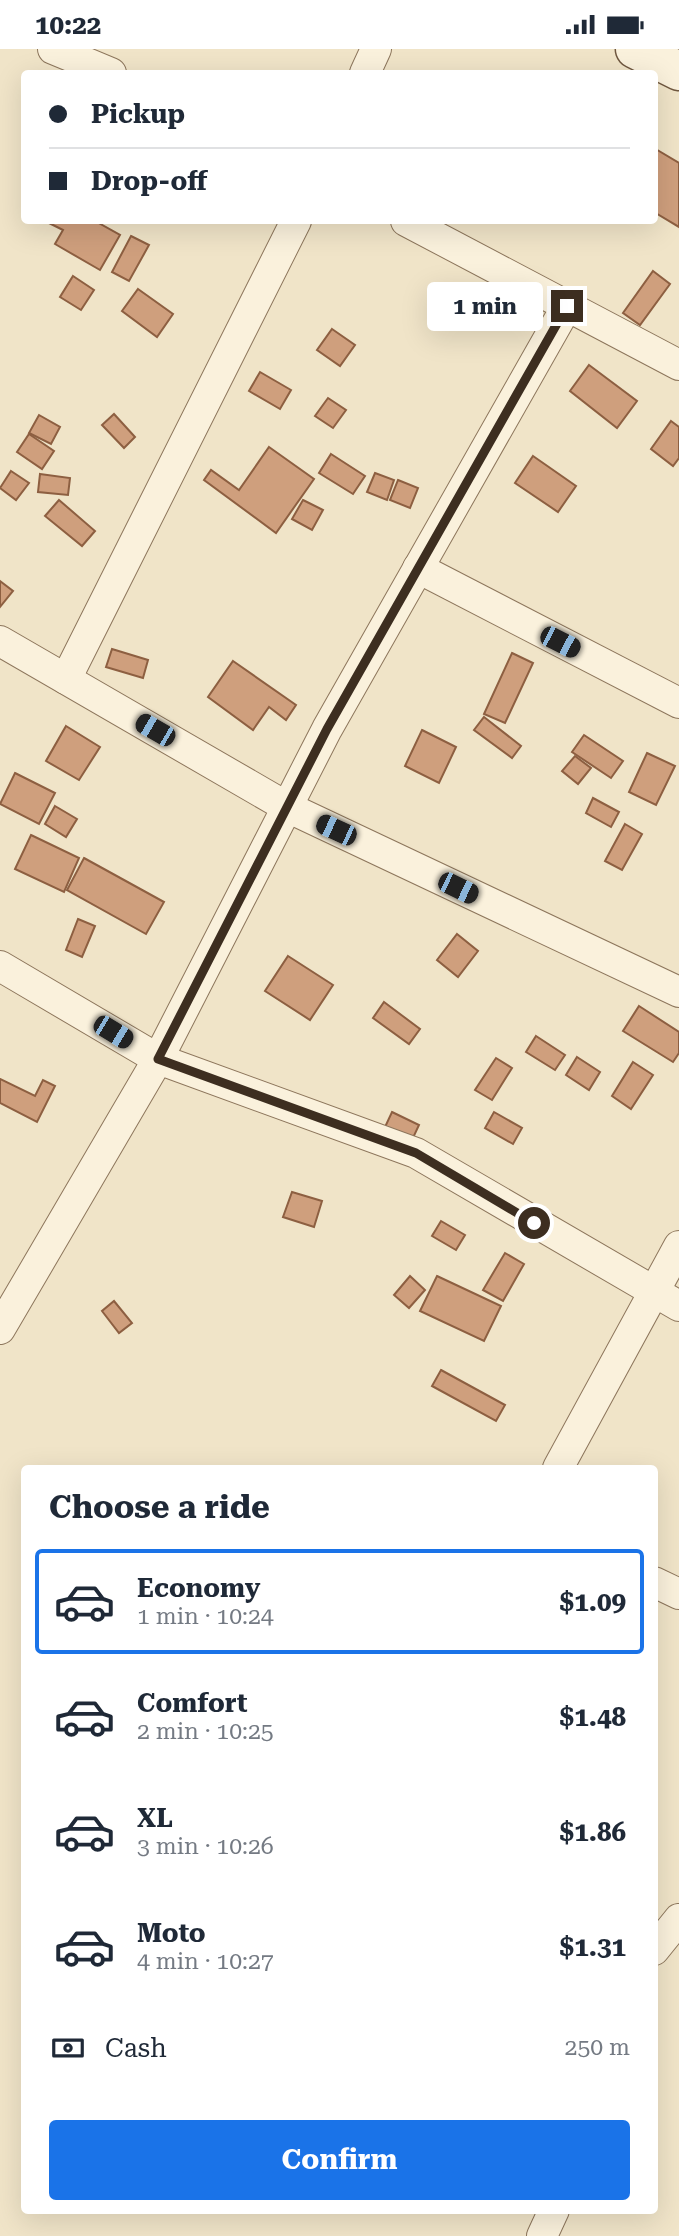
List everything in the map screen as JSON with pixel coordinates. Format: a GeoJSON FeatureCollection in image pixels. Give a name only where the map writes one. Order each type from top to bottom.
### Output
{"type":"FeatureCollection","features":[{"type":"Feature","properties":{"kind":"street"},"geometry":{"type":"LineString","coordinates":[[53,49],[104,70]]}},
{"type":"Feature","properties":{"kind":"street"},"geometry":{"type":"LineString","coordinates":[[366,70],[376,49]]}},
{"type":"Feature","properties":{"kind":"street"},"geometry":{"type":"LineString","coordinates":[[635,49],[679,71]]}},
{"type":"Feature","properties":{"kind":"street"},"geometry":{"type":"LineString","coordinates":[[66,679],[294,224]]}},
{"type":"Feature","properties":{"kind":"street"},"geometry":{"type":"LineString","coordinates":[[412,224],[679,365]]}},
{"type":"Feature","properties":{"kind":"street"},"geometry":{"type":"LineString","coordinates":[[0,1329],[158,1059],[287,807],[418,568],[567,306]]}},
{"type":"Feature","properties":{"kind":"street"},"geometry":{"type":"LineString","coordinates":[[418,568],[679,703]]}},
{"type":"Feature","properties":{"kind":"street"},"geometry":{"type":"LineString","coordinates":[[0,641],[287,807],[679,992]]}},
{"type":"Feature","properties":{"kind":"street"},"geometry":{"type":"LineString","coordinates":[[0,966],[158,1059],[416,1153],[666,1299]]}},
{"type":"Feature","properties":{"kind":"street"},"geometry":{"type":"LineString","coordinates":[[560,1465],[666,1299],[679,1246]]}},
{"type":"Feature","properties":{"kind":"street"},"geometry":{"type":"LineString","coordinates":[[658,1584],[679,1594]]}},
{"type":"Feature","properties":{"kind":"street"},"geometry":{"type":"LineString","coordinates":[[658,1945],[679,1920]]}},
{"type":"Feature","properties":{"kind":"street"},"geometry":{"type":"LineString","coordinates":[[542,2236],[552,2214]]}},
{"type":"Feature","properties":{"kind":"building"},"geometry":{"type":"Polygon","coordinates":[[[658,150],[679,163],[679,227],[658,214],[658,150]]]}},
{"type":"Feature","properties":{"kind":"building"},"geometry":{"type":"Polygon","coordinates":[[[51,224],[100,224],[120,235],[100,270],[55,244],[63,230],[51,224]]]}},
{"type":"Feature","properties":{"kind":"building"},"geometry":{"type":"Polygon","coordinates":[[[131,236],[149,245],[129,281],[112,272],[131,236]]]}},
{"type":"Feature","properties":{"kind":"building"},"geometry":{"type":"Polygon","coordinates":[[[653,271],[670,284],[640,325],[623,313],[653,271]]]}},
{"type":"Feature","properties":{"kind":"building"},"geometry":{"type":"Polygon","coordinates":[[[73,276],[94,290],[81,310],[60,297],[73,276]]]}},
{"type":"Feature","properties":{"kind":"building"},"geometry":{"type":"Polygon","coordinates":[[[138,289],[173,314],[157,337],[122,311],[138,289]]]}},
{"type":"Feature","properties":{"kind":"building"},"geometry":{"type":"Polygon","coordinates":[[[332,329],[355,345],[340,366],[317,350],[332,329]]]}},
{"type":"Feature","properties":{"kind":"building"},"geometry":{"type":"Polygon","coordinates":[[[589,365],[637,401],[617,428],[570,391],[589,365]]]}},
{"type":"Feature","properties":{"kind":"building"},"geometry":{"type":"Polygon","coordinates":[[[260,372],[291,390],[280,409],[249,391],[260,372]]]}},
{"type":"Feature","properties":{"kind":"building"},"geometry":{"type":"Polygon","coordinates":[[[328,398],[346,410],[333,428],[315,416],[328,398]]]}},
{"type":"Feature","properties":{"kind":"building"},"geometry":{"type":"Polygon","coordinates":[[[114,414],[135,437],[124,448],[102,425],[114,414]]]}},
{"type":"Feature","properties":{"kind":"building"},"geometry":{"type":"Polygon","coordinates":[[[39,415],[60,427],[51,444],[29,433],[39,415]]]}},
{"type":"Feature","properties":{"kind":"building"},"geometry":{"type":"Polygon","coordinates":[[[671,421],[679,427],[679,458],[673,466],[651,449],[671,421]]]}},
{"type":"Feature","properties":{"kind":"building"},"geometry":{"type":"Polygon","coordinates":[[[29,434],[54,451],[42,469],[17,452],[29,434]]]}},
{"type":"Feature","properties":{"kind":"building"},"geometry":{"type":"Polygon","coordinates":[[[269,447],[314,479],[276,533],[204,480],[211,470],[239,490],[269,447]]]}},
{"type":"Feature","properties":{"kind":"building"},"geometry":{"type":"Polygon","coordinates":[[[331,454],[365,476],[353,494],[319,473],[331,454]]]}},
{"type":"Feature","properties":{"kind":"building"},"geometry":{"type":"Polygon","coordinates":[[[533,456],[576,486],[558,512],[515,483],[533,456]]]}},
{"type":"Feature","properties":{"kind":"building"},"geometry":{"type":"Polygon","coordinates":[[[11,471],[29,483],[16,500],[0,488],[11,471]]]}},
{"type":"Feature","properties":{"kind":"building"},"geometry":{"type":"Polygon","coordinates":[[[375,473],[394,480],[387,500],[367,492],[375,473]]]}},
{"type":"Feature","properties":{"kind":"building"},"geometry":{"type":"Polygon","coordinates":[[[40,474],[70,478],[68,495],[38,492],[40,474]]]}},
{"type":"Feature","properties":{"kind":"building"},"geometry":{"type":"Polygon","coordinates":[[[398,480],[418,488],[410,508],[390,500],[398,480]]]}},
{"type":"Feature","properties":{"kind":"building"},"geometry":{"type":"Polygon","coordinates":[[[59,500],[95,531],[82,546],[45,516],[59,500]]]}},
{"type":"Feature","properties":{"kind":"building"},"geometry":{"type":"Polygon","coordinates":[[[303,500],[323,510],[312,530],[292,519],[303,500]]]}},
{"type":"Feature","properties":{"kind":"building"},"geometry":{"type":"Polygon","coordinates":[[[0,581],[13,591],[0,607],[0,581]]]}},
{"type":"Feature","properties":{"kind":"building"},"geometry":{"type":"Polygon","coordinates":[[[112,649],[148,660],[143,678],[106,667],[112,649]]]}},
{"type":"Feature","properties":{"kind":"building"},"geometry":{"type":"Polygon","coordinates":[[[512,653],[533,663],[505,723],[484,714],[512,653]]]}},
{"type":"Feature","properties":{"kind":"building"},"geometry":{"type":"Polygon","coordinates":[[[233,661],[296,705],[286,720],[269,707],[253,730],[208,697],[233,661]]]}},
{"type":"Feature","properties":{"kind":"building"},"geometry":{"type":"Polygon","coordinates":[[[484,717],[521,746],[512,758],[474,730],[484,717]]]}},
{"type":"Feature","properties":{"kind":"building"},"geometry":{"type":"Polygon","coordinates":[[[66,726],[100,747],[79,780],[46,761],[66,726]]]}},
{"type":"Feature","properties":{"kind":"building"},"geometry":{"type":"Polygon","coordinates":[[[422,730],[456,747],[439,783],[405,766],[422,730]]]}},
{"type":"Feature","properties":{"kind":"building"},"geometry":{"type":"Polygon","coordinates":[[[584,735],[623,761],[611,778],[572,752],[584,735]]]}},
{"type":"Feature","properties":{"kind":"building"},"geometry":{"type":"Polygon","coordinates":[[[647,753],[675,766],[656,805],[629,792],[647,753]]]}},
{"type":"Feature","properties":{"kind":"building"},"geometry":{"type":"Polygon","coordinates":[[[575,756],[591,768],[578,784],[562,771],[575,756]]]}},
{"type":"Feature","properties":{"kind":"building"},"geometry":{"type":"Polygon","coordinates":[[[15,773],[55,793],[39,824],[0,804],[15,773]]]}},
{"type":"Feature","properties":{"kind":"building"},"geometry":{"type":"Polygon","coordinates":[[[593,798],[619,812],[611,827],[586,813],[593,798]]]}},
{"type":"Feature","properties":{"kind":"building"},"geometry":{"type":"Polygon","coordinates":[[[55,806],[77,819],[66,837],[45,824],[55,806]]]}},
{"type":"Feature","properties":{"kind":"building"},"geometry":{"type":"Polygon","coordinates":[[[625,824],[642,834],[622,870],[605,861],[625,824]]]}},
{"type":"Feature","properties":{"kind":"building"},"geometry":{"type":"Polygon","coordinates":[[[31,835],[79,858],[64,892],[15,869],[31,835]]]}},
{"type":"Feature","properties":{"kind":"building"},"geometry":{"type":"Polygon","coordinates":[[[84,858],[164,902],[146,934],[67,890],[84,858]]]}},
{"type":"Feature","properties":{"kind":"building"},"geometry":{"type":"Polygon","coordinates":[[[78,919],[95,926],[82,957],[66,950],[78,919]]]}},
{"type":"Feature","properties":{"kind":"building"},"geometry":{"type":"Polygon","coordinates":[[[457,934],[478,951],[458,977],[437,960],[457,934]]]}},
{"type":"Feature","properties":{"kind":"building"},"geometry":{"type":"Polygon","coordinates":[[[288,956],[333,985],[310,1020],[265,991],[288,956]]]}},
{"type":"Feature","properties":{"kind":"building"},"geometry":{"type":"Polygon","coordinates":[[[384,1002],[420,1029],[409,1044],[373,1018],[384,1002]]]}},
{"type":"Feature","properties":{"kind":"building"},"geometry":{"type":"Polygon","coordinates":[[[639,1006],[679,1032],[679,1053],[673,1062],[623,1031],[639,1006]]]}},
{"type":"Feature","properties":{"kind":"building"},"geometry":{"type":"Polygon","coordinates":[[[536,1036],[565,1055],[555,1070],[526,1052],[536,1036]]]}},
{"type":"Feature","properties":{"kind":"building"},"geometry":{"type":"Polygon","coordinates":[[[577,1057],[600,1072],[589,1090],[566,1075],[577,1057]]]}},
{"type":"Feature","properties":{"kind":"building"},"geometry":{"type":"Polygon","coordinates":[[[496,1058],[512,1068],[492,1100],[475,1090],[496,1058]]]}},
{"type":"Feature","properties":{"kind":"building"},"geometry":{"type":"Polygon","coordinates":[[[633,1062],[653,1075],[631,1109],[612,1096],[633,1062]]]}},
{"type":"Feature","properties":{"kind":"building"},"geometry":{"type":"Polygon","coordinates":[[[0,1079],[35,1096],[43,1080],[55,1086],[37,1122],[0,1103],[0,1079]]]}},
{"type":"Feature","properties":{"kind":"building"},"geometry":{"type":"Polygon","coordinates":[[[392,1112],[419,1125],[412,1140],[385,1127],[392,1112]]]}},
{"type":"Feature","properties":{"kind":"building"},"geometry":{"type":"Polygon","coordinates":[[[494,1112],[522,1128],[513,1144],[485,1128],[494,1112]]]}},
{"type":"Feature","properties":{"kind":"building"},"geometry":{"type":"Polygon","coordinates":[[[292,1192],[322,1201],[314,1227],[283,1217],[292,1192]]]}},
{"type":"Feature","properties":{"kind":"building"},"geometry":{"type":"Polygon","coordinates":[[[441,1221],[465,1235],[456,1250],[432,1236],[441,1221]]]}},
{"type":"Feature","properties":{"kind":"building"},"geometry":{"type":"Polygon","coordinates":[[[505,1253],[524,1264],[503,1301],[483,1290],[505,1253]]]}},
{"type":"Feature","properties":{"kind":"building"},"geometry":{"type":"Polygon","coordinates":[[[410,1276],[425,1290],[409,1308],[394,1295],[410,1276]]]}},
{"type":"Feature","properties":{"kind":"building"},"geometry":{"type":"Polygon","coordinates":[[[437,1276],[501,1306],[484,1341],[420,1311],[437,1276]]]}},
{"type":"Feature","properties":{"kind":"building"},"geometry":{"type":"Polygon","coordinates":[[[114,1301],[132,1323],[119,1333],[102,1311],[114,1301]]]}},
{"type":"Feature","properties":{"kind":"building"},"geometry":{"type":"Polygon","coordinates":[[[441,1370],[505,1405],[496,1421],[432,1386],[441,1370]]]}},
{"type":"Feature","properties":{"kind":"route"},"geometry":{"type":"LineString","coordinates":[[534,1223],[416,1153],[158,1059],[327,729],[567,306]]}}]}
